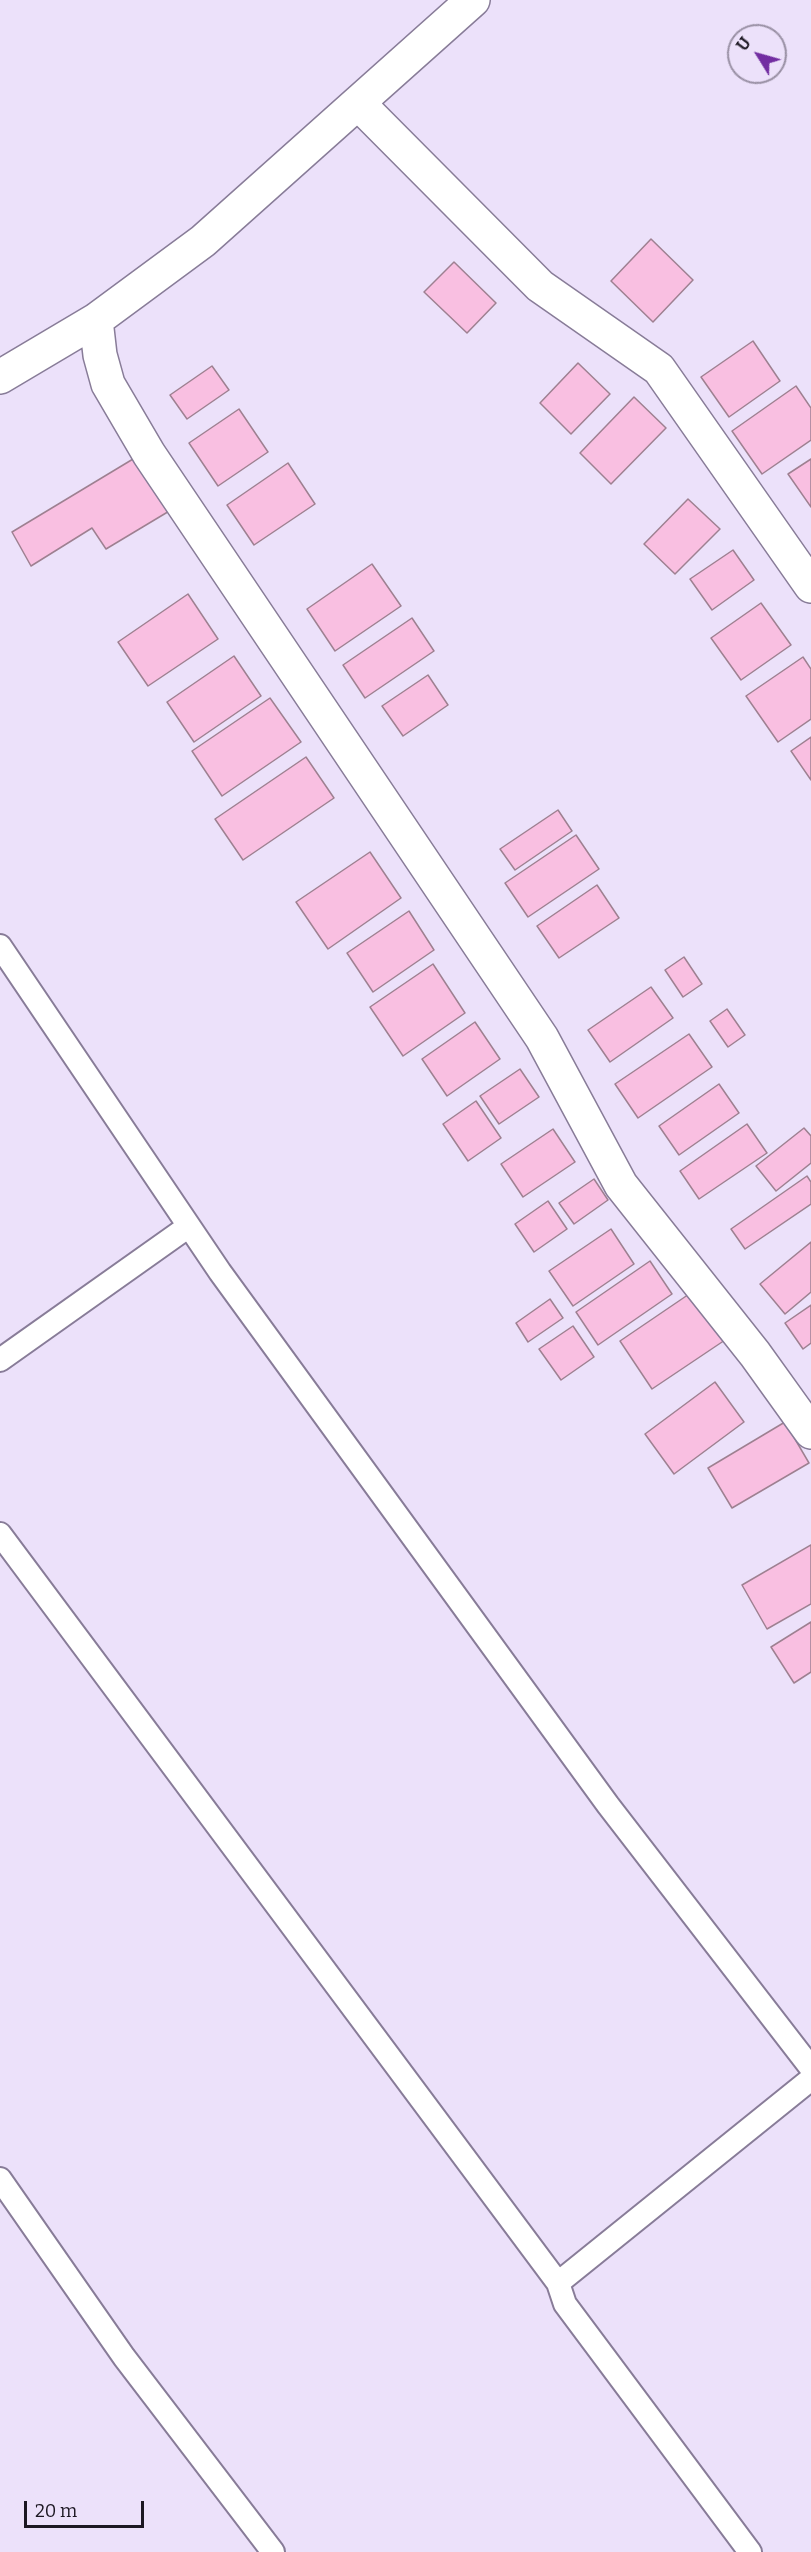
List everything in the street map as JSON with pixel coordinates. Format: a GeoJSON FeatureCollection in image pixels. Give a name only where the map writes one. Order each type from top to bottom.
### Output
{"type":"FeatureCollection","features":[{"type":"Feature","properties":{"kind":"street"},"geometry":{"type":"LineString","coordinates":[[0,377],[96,320],[203,241],[473,0]]}},
{"type":"Feature","properties":{"kind":"street"},"geometry":{"type":"LineString","coordinates":[[358,103],[540,286],[659,369],[811,586]]}},
{"type":"Feature","properties":{"kind":"street"},"geometry":{"type":"LineString","coordinates":[[96,320],[100,355],[108,384],[149,454],[542,1038],[621,1185],[756,1354],[811,1432]]}},
{"type":"Feature","properties":{"kind":"lane"},"geometry":{"type":"LineString","coordinates":[[0,946],[189,1226],[608,1805],[811,2068]]}},
{"type":"Feature","properties":{"kind":"lane"},"geometry":{"type":"LineString","coordinates":[[0,1360],[189,1226]]}},
{"type":"Feature","properties":{"kind":"lane"},"geometry":{"type":"LineString","coordinates":[[0,1534],[558,2283],[565,2304],[750,2552]]}},
{"type":"Feature","properties":{"kind":"lane"},"geometry":{"type":"LineString","coordinates":[[558,2283],[811,2079]]}},
{"type":"Feature","properties":{"kind":"lane"},"geometry":{"type":"LineString","coordinates":[[0,2179],[124,2357],[273,2552]]}},
{"type":"Feature","properties":{"kind":"building"},"geometry":{"type":"Polygon","coordinates":[[[651,239],[693,280],[653,322],[611,281],[651,239]]]}},
{"type":"Feature","properties":{"kind":"building"},"geometry":{"type":"Polygon","coordinates":[[[454,262],[496,303],[467,333],[424,292],[454,262]]]}},
{"type":"Feature","properties":{"kind":"building"},"geometry":{"type":"Polygon","coordinates":[[[753,341],[780,381],[729,417],[701,377],[753,341]]]}},
{"type":"Feature","properties":{"kind":"building"},"geometry":{"type":"Polygon","coordinates":[[[578,363],[610,394],[571,434],[540,403],[578,363]]]}},
{"type":"Feature","properties":{"kind":"building"},"geometry":{"type":"Polygon","coordinates":[[[212,366],[229,390],[187,419],[170,395],[212,366]]]}},
{"type":"Feature","properties":{"kind":"building"},"geometry":{"type":"Polygon","coordinates":[[[796,386],[811,408],[811,440],[762,474],[732,431],[796,386]]]}},
{"type":"Feature","properties":{"kind":"building"},"geometry":{"type":"Polygon","coordinates":[[[634,397],[666,428],[611,484],[580,453],[634,397]]]}},
{"type":"Feature","properties":{"kind":"building"},"geometry":{"type":"Polygon","coordinates":[[[239,409],[268,452],[218,486],[189,443],[239,409]]]}},
{"type":"Feature","properties":{"kind":"building"},"geometry":{"type":"Polygon","coordinates":[[[143,453],[176,507],[106,549],[92,528],[31,566],[12,532],[143,453]]]}},
{"type":"Feature","properties":{"kind":"building"},"geometry":{"type":"Polygon","coordinates":[[[811,459],[811,507],[788,474],[811,459]]]}},
{"type":"Feature","properties":{"kind":"building"},"geometry":{"type":"Polygon","coordinates":[[[288,463],[315,504],[254,545],[227,505],[288,463]]]}},
{"type":"Feature","properties":{"kind":"building"},"geometry":{"type":"Polygon","coordinates":[[[688,499],[720,529],[675,574],[644,544],[688,499]]]}},
{"type":"Feature","properties":{"kind":"building"},"geometry":{"type":"Polygon","coordinates":[[[733,550],[754,580],[712,610],[690,579],[733,550]]]}},
{"type":"Feature","properties":{"kind":"building"},"geometry":{"type":"Polygon","coordinates":[[[372,564],[401,606],[335,651],[307,609],[372,564]]]}},
{"type":"Feature","properties":{"kind":"building"},"geometry":{"type":"Polygon","coordinates":[[[188,594],[218,639],[148,686],[118,642],[188,594]]]}},
{"type":"Feature","properties":{"kind":"building"},"geometry":{"type":"Polygon","coordinates":[[[761,603],[791,645],[741,680],[711,638],[761,603]]]}},
{"type":"Feature","properties":{"kind":"building"},"geometry":{"type":"Polygon","coordinates":[[[412,618],[434,651],[365,698],[343,665],[412,618]]]}},
{"type":"Feature","properties":{"kind":"building"},"geometry":{"type":"Polygon","coordinates":[[[234,656],[261,696],[194,742],[167,702],[234,656]]]}},
{"type":"Feature","properties":{"kind":"building"},"geometry":{"type":"Polygon","coordinates":[[[803,657],[811,669],[811,719],[778,742],[746,696],[803,657]]]}},
{"type":"Feature","properties":{"kind":"building"},"geometry":{"type":"Polygon","coordinates":[[[428,675],[448,705],[403,736],[382,706],[428,675]]]}},
{"type":"Feature","properties":{"kind":"building"},"geometry":{"type":"Polygon","coordinates":[[[270,698],[301,742],[222,796],[192,751],[270,698]]]}},
{"type":"Feature","properties":{"kind":"building"},"geometry":{"type":"Polygon","coordinates":[[[811,737],[811,780],[791,751],[811,737]]]}},
{"type":"Feature","properties":{"kind":"building"},"geometry":{"type":"Polygon","coordinates":[[[306,757],[334,798],[243,860],[215,819],[306,757]]]}},
{"type":"Feature","properties":{"kind":"building"},"geometry":{"type":"Polygon","coordinates":[[[558,810],[572,831],[515,870],[500,849],[558,810]]]}},
{"type":"Feature","properties":{"kind":"building"},"geometry":{"type":"Polygon","coordinates":[[[576,835],[599,869],[528,917],[505,883],[576,835]]]}},
{"type":"Feature","properties":{"kind":"building"},"geometry":{"type":"Polygon","coordinates":[[[370,852],[401,898],[328,949],[296,902],[370,852]]]}},
{"type":"Feature","properties":{"kind":"building"},"geometry":{"type":"Polygon","coordinates":[[[597,885],[619,918],[559,958],[537,926],[597,885]]]}},
{"type":"Feature","properties":{"kind":"building"},"geometry":{"type":"Polygon","coordinates":[[[409,911],[434,950],[373,992],[347,953],[409,911]]]}},
{"type":"Feature","properties":{"kind":"building"},"geometry":{"type":"Polygon","coordinates":[[[684,957],[702,984],[683,997],[665,970],[684,957]]]}},
{"type":"Feature","properties":{"kind":"building"},"geometry":{"type":"Polygon","coordinates":[[[433,964],[465,1013],[403,1056],[370,1007],[433,964]]]}},
{"type":"Feature","properties":{"kind":"building"},"geometry":{"type":"Polygon","coordinates":[[[651,987],[673,1018],[610,1062],[588,1030],[651,987]]]}},
{"type":"Feature","properties":{"kind":"building"},"geometry":{"type":"Polygon","coordinates":[[[727,1009],[745,1035],[728,1047],[710,1021],[727,1009]]]}},
{"type":"Feature","properties":{"kind":"building"},"geometry":{"type":"Polygon","coordinates":[[[475,1022],[500,1059],[447,1096],[422,1059],[475,1022]]]}},
{"type":"Feature","properties":{"kind":"building"},"geometry":{"type":"Polygon","coordinates":[[[689,1034],[712,1067],[638,1118],[615,1084],[689,1034]]]}},
{"type":"Feature","properties":{"kind":"building"},"geometry":{"type":"Polygon","coordinates":[[[520,1069],[539,1097],[499,1124],[480,1096],[520,1069]]]}},
{"type":"Feature","properties":{"kind":"building"},"geometry":{"type":"Polygon","coordinates":[[[719,1084],[739,1113],[679,1155],[659,1126],[719,1084]]]}},
{"type":"Feature","properties":{"kind":"building"},"geometry":{"type":"Polygon","coordinates":[[[476,1101],[501,1138],[468,1161],[443,1124],[476,1101]]]}},
{"type":"Feature","properties":{"kind":"building"},"geometry":{"type":"Polygon","coordinates":[[[747,1124],[767,1153],[699,1199],[680,1171],[747,1124]]]}},
{"type":"Feature","properties":{"kind":"building"},"geometry":{"type":"Polygon","coordinates":[[[804,1128],[811,1136],[811,1163],[776,1191],[756,1166],[804,1128]]]}},
{"type":"Feature","properties":{"kind":"building"},"geometry":{"type":"Polygon","coordinates":[[[553,1129],[575,1162],[523,1197],[501,1164],[553,1129]]]}},
{"type":"Feature","properties":{"kind":"building"},"geometry":{"type":"Polygon","coordinates":[[[807,1176],[811,1182],[811,1204],[745,1249],[731,1229],[807,1176]]]}},
{"type":"Feature","properties":{"kind":"building"},"geometry":{"type":"Polygon","coordinates":[[[594,1179],[608,1200],[574,1224],[559,1203],[594,1179]]]}},
{"type":"Feature","properties":{"kind":"building"},"geometry":{"type":"Polygon","coordinates":[[[548,1201],[567,1229],[534,1252],[515,1224],[548,1201]]]}},
{"type":"Feature","properties":{"kind":"building"},"geometry":{"type":"Polygon","coordinates":[[[611,1229],[634,1264],[573,1306],[549,1271],[611,1229]]]}},
{"type":"Feature","properties":{"kind":"building"},"geometry":{"type":"Polygon","coordinates":[[[811,1242],[811,1292],[785,1314],[760,1284],[811,1242]]]}},
{"type":"Feature","properties":{"kind":"building"},"geometry":{"type":"Polygon","coordinates":[[[650,1261],[672,1294],[598,1345],[576,1312],[650,1261]]]}},
{"type":"Feature","properties":{"kind":"building"},"geometry":{"type":"Polygon","coordinates":[[[698,1288],[731,1336],[652,1389],[620,1341],[698,1288]]]}},
{"type":"Feature","properties":{"kind":"building"},"geometry":{"type":"Polygon","coordinates":[[[550,1299],[563,1318],[528,1342],[516,1323],[550,1299]]]}},
{"type":"Feature","properties":{"kind":"building"},"geometry":{"type":"Polygon","coordinates":[[[811,1305],[811,1343],[803,1349],[785,1323],[811,1305]]]}},
{"type":"Feature","properties":{"kind":"building"},"geometry":{"type":"Polygon","coordinates":[[[573,1326],[594,1357],[561,1380],[539,1349],[573,1326]]]}},
{"type":"Feature","properties":{"kind":"building"},"geometry":{"type":"Polygon","coordinates":[[[715,1382],[744,1422],[674,1474],[645,1434],[715,1382]]]}},
{"type":"Feature","properties":{"kind":"building"},"geometry":{"type":"Polygon","coordinates":[[[785,1422],[809,1463],[732,1508],[708,1468],[785,1422]]]}},
{"type":"Feature","properties":{"kind":"building"},"geometry":{"type":"Polygon","coordinates":[[[811,1545],[811,1604],[767,1629],[742,1585],[811,1545]]]}},
{"type":"Feature","properties":{"kind":"building"},"geometry":{"type":"Polygon","coordinates":[[[811,1622],[811,1672],[794,1683],[771,1647],[811,1622]]]}}]}
